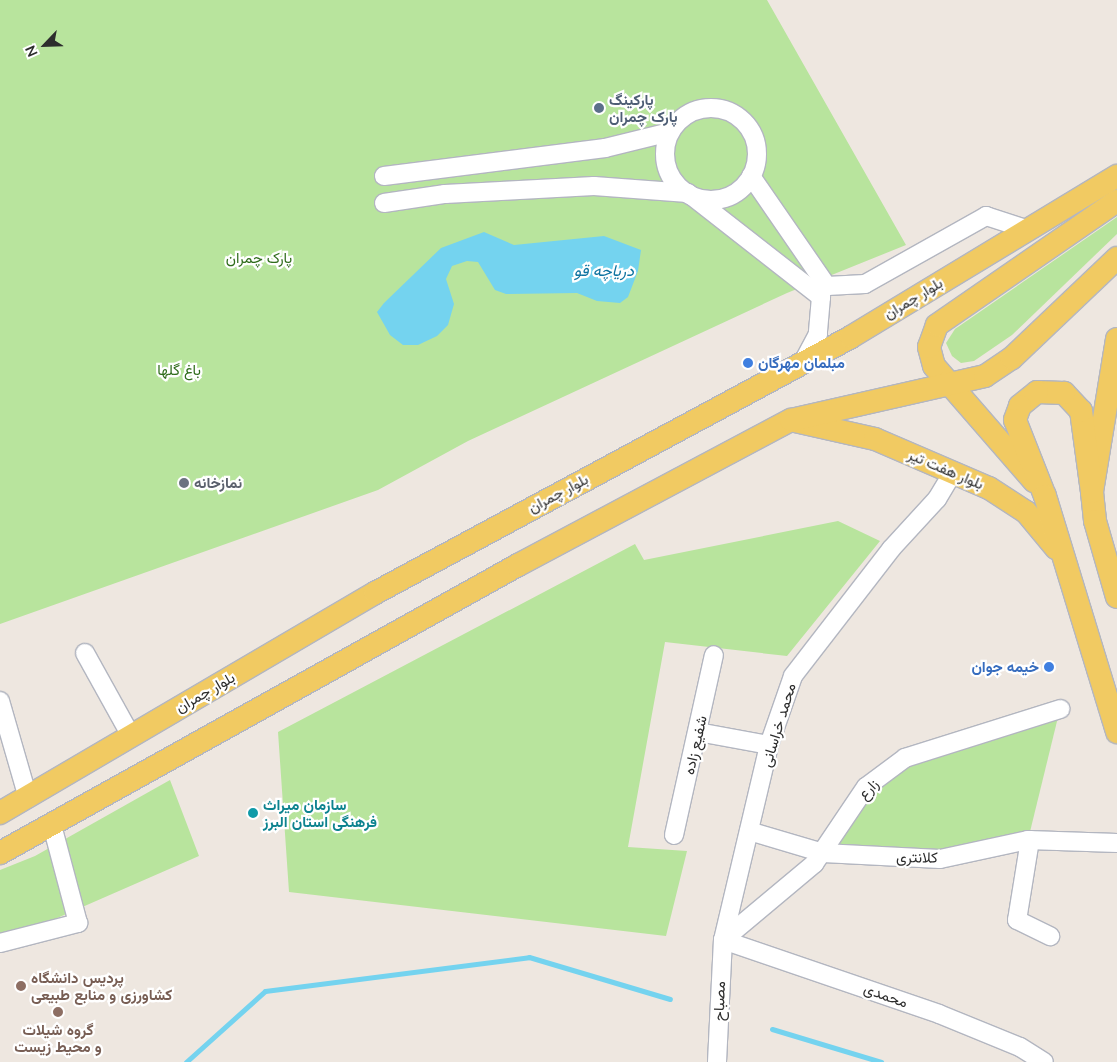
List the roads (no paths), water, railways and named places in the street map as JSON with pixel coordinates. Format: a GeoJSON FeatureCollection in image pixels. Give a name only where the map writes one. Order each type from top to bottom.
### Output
{"type":"FeatureCollection","features":[{"type":"Feature","properties":{"kind":"main road","name":"بلوار چمران"},"geometry":{"type":"LineString","coordinates":[[0,813],[506,520],[802,362],[1117,176]]}},
{"type":"Feature","properties":{"kind":"main road"},"geometry":{"type":"LineString","coordinates":[[1045,496],[951,381],[934,366],[929,347],[937,325],[1117,201]]}},
{"type":"Feature","properties":{"kind":"main road"},"geometry":{"type":"LineString","coordinates":[[0,854],[509,570],[791,420],[951,381],[985,376],[1012,358],[1117,258]]}},
{"type":"Feature","properties":{"kind":"main road"},"geometry":{"type":"LineString","coordinates":[[1117,339],[1092,492],[1111,557],[1117,597]]}},
{"type":"Feature","properties":{"kind":"main road","name":"بلوار هفت تیر"},"geometry":{"type":"LineString","coordinates":[[1092,492],[1081,411],[1064,393],[1037,392],[1020,406],[1015,420],[1045,496],[1069,569],[1117,732]]}},
{"type":"Feature","properties":{"kind":"main road","name":"بلوار هفت تیر"},"geometry":{"type":"LineString","coordinates":[[791,420],[875,439],[953,472],[1026,512],[1048,535],[1069,569]]}},
{"type":"Feature","properties":{"kind":"street"},"geometry":{"type":"LineString","coordinates":[[384,203],[445,194],[594,186],[688,194],[702,199],[730,196],[751,176],[757,148],[749,128],[733,113],[705,108],[679,120],[670,132],[665,159],[673,179],[688,194],[824,292],[865,284],[986,216],[1026,229]]}},
{"type":"Feature","properties":{"kind":"street"},"geometry":{"type":"LineString","coordinates":[[384,176],[605,148],[670,132]]}},
{"type":"Feature","properties":{"kind":"street"},"geometry":{"type":"LineString","coordinates":[[751,176],[824,292],[818,334],[802,362]]}},
{"type":"Feature","properties":{"kind":"street","name":"محمد خراسانی"},"geometry":{"type":"LineString","coordinates":[[723,940],[769,745],[793,676],[891,548],[937,499],[953,472]]}},
{"type":"Feature","properties":{"kind":"street"},"geometry":{"type":"LineString","coordinates":[[85,653],[131,736]]}},
{"type":"Feature","properties":{"kind":"street","name":"شفیع زاده"},"geometry":{"type":"LineString","coordinates":[[674,835],[714,655]]}},
{"type":"Feature","properties":{"kind":"street"},"geometry":{"type":"LineString","coordinates":[[0,701],[28,798]]}},
{"type":"Feature","properties":{"kind":"street","name":"زارع"},"geometry":{"type":"LineString","coordinates":[[723,940],[775,899],[823,853],[866,787],[905,758],[1060,709]]}},
{"type":"Feature","properties":{"kind":"street"},"geometry":{"type":"LineString","coordinates":[[698,732],[769,745]]}},
{"type":"Feature","properties":{"kind":"street"},"geometry":{"type":"LineString","coordinates":[[0,943],[78,923],[52,825]]}},
{"type":"Feature","properties":{"kind":"street","name":"کلانتری"},"geometry":{"type":"LineString","coordinates":[[749,831],[823,853],[940,858],[1030,840],[1117,843]]}},
{"type":"Feature","properties":{"kind":"street"},"geometry":{"type":"LineString","coordinates":[[1030,840],[1017,920],[1050,936]]}},
{"type":"Feature","properties":{"kind":"street","name":"مصباح"},"geometry":{"type":"LineString","coordinates":[[717,1062],[723,940]]}},
{"type":"Feature","properties":{"kind":"street","name":"محمدی"},"geometry":{"type":"LineString","coordinates":[[723,940],[940,1014],[1020,1047],[1044,1062]]}},
{"type":"Feature","properties":{"kind":"water","name":"دریاچه قو"},"geometry":{"type":"Polygon","coordinates":[[[484,232],[514,245],[604,236],[641,250],[638,271],[628,297],[620,303],[597,301],[577,293],[506,294],[495,290],[478,262],[467,261],[452,266],[446,279],[454,304],[448,325],[437,336],[418,345],[403,345],[390,335],[377,312],[384,303],[441,248],[484,232]]]}},
{"type":"Feature","properties":{"kind":"waterway"},"geometry":{"type":"LineString","coordinates":[[186,1062],[265,991],[529,957],[670,999]]}},
{"type":"Feature","properties":{"kind":"waterway"},"geometry":{"type":"LineString","coordinates":[[772,1029],[881,1062]]}},
{"type":"Feature","properties":{"kind":"place","name":"پارکینگ پارک چمران"},"geometry":{"type":"Point","coordinates":[599,108]}},
{"type":"Feature","properties":{"kind":"place","name":"مبلمان مهرگان"},"geometry":{"type":"Point","coordinates":[748,363]}},
{"type":"Feature","properties":{"kind":"place","name":"نمازخانه"},"geometry":{"type":"Point","coordinates":[184,483]}},
{"type":"Feature","properties":{"kind":"place","name":"خیمه جوان"},"geometry":{"type":"Point","coordinates":[1049,667]}},
{"type":"Feature","properties":{"kind":"place","name":"سازمان میراث فرهنگی استان البرز"},"geometry":{"type":"Point","coordinates":[253,813]}},
{"type":"Feature","properties":{"kind":"place","name":"پردیس دانشگاه کشاورزی و منابع طبیعی"},"geometry":{"type":"Point","coordinates":[21,986]}},
{"type":"Feature","properties":{"kind":"place","name":"گروه شیلات و محیط زیست"},"geometry":{"type":"Point","coordinates":[58,1012]}},
{"type":"Feature","properties":{"kind":"park label","name":"پارک چمران"},"geometry":{"type":"Point","coordinates":[259,258]}},
{"type":"Feature","properties":{"kind":"park label","name":"باغ گلها"},"geometry":{"type":"Point","coordinates":[179,370]}}]}
